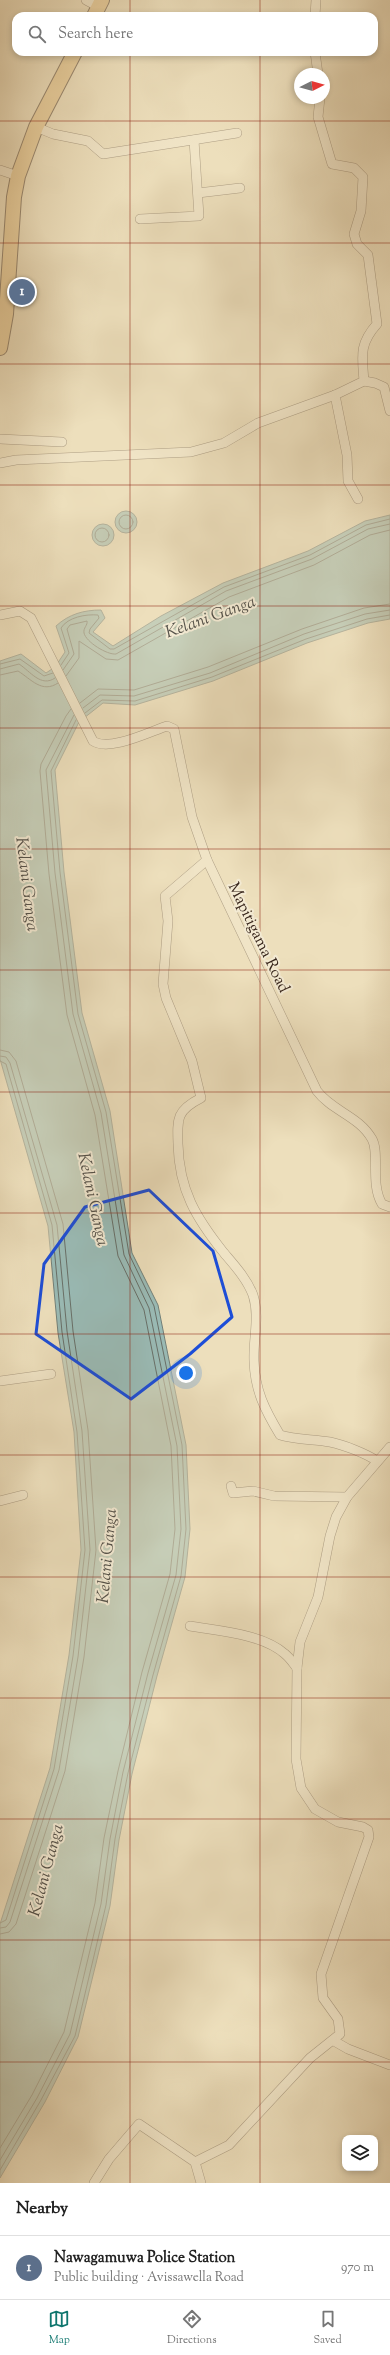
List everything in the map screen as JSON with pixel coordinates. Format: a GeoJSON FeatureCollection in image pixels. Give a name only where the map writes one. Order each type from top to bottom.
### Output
{"type":"FeatureCollection","features":[{"type":"Feature","properties":{"kind":"main road"},"geometry":{"type":"LineString","coordinates":[[0,348],[6,314],[14,197],[18,176],[36,127],[73,56]]}},
{"type":"Feature","properties":{"kind":"street"},"geometry":{"type":"LineString","coordinates":[[315,12],[316,0]]}},
{"type":"Feature","properties":{"kind":"street"},"geometry":{"type":"LineString","coordinates":[[316,56],[317,68]]}},
{"type":"Feature","properties":{"kind":"street"},"geometry":{"type":"LineString","coordinates":[[319,104],[318,117],[332,164],[354,168],[363,178],[362,211],[354,234],[357,244],[368,255],[377,324],[367,336],[362,349],[364,381]]}},
{"type":"Feature","properties":{"kind":"street"},"geometry":{"type":"LineString","coordinates":[[36,127],[53,134],[88,142],[103,154],[237,133]]}},
{"type":"Feature","properties":{"kind":"street"},"geometry":{"type":"LineString","coordinates":[[140,219],[199,216],[194,140]]}},
{"type":"Feature","properties":{"kind":"street"},"geometry":{"type":"LineString","coordinates":[[0,170],[18,176]]}},
{"type":"Feature","properties":{"kind":"street"},"geometry":{"type":"LineString","coordinates":[[198,193],[240,188]]}},
{"type":"Feature","properties":{"kind":"street"},"geometry":{"type":"LineString","coordinates":[[0,463],[16,460],[191,452],[224,443],[258,423],[335,395],[364,381],[375,383],[384,387],[390,411]]}},
{"type":"Feature","properties":{"kind":"street"},"geometry":{"type":"LineString","coordinates":[[335,395],[347,455],[348,481],[358,499]]}},
{"type":"Feature","properties":{"kind":"street"},"geometry":{"type":"LineString","coordinates":[[0,439],[62,442]]}},
{"type":"Feature","properties":{"kind":"street","name":"Mapitigama Road"},"geometry":{"type":"LineString","coordinates":[[0,616],[20,611],[31,618],[93,741],[97,744],[109,745],[167,726],[174,729],[192,817],[207,860],[317,1091],[324,1101],[359,1122],[373,1140],[376,1196],[382,1204],[390,1206]]}},
{"type":"Feature","properties":{"kind":"street"},"geometry":{"type":"LineString","coordinates":[[207,860],[165,896],[168,921],[163,984],[166,998],[192,1061],[201,1098],[186,1106],[177,1121],[178,1160],[187,1197],[210,1235],[245,1279],[253,1295],[256,1311],[254,1362],[261,1404],[280,1435],[290,1438],[331,1442],[370,1457],[376,1462]]}},
{"type":"Feature","properties":{"kind":"street"},"geometry":{"type":"LineString","coordinates":[[0,1381],[51,1374]]}},
{"type":"Feature","properties":{"kind":"street"},"geometry":{"type":"LineString","coordinates":[[195,2162],[229,2145],[310,2058],[334,2041],[340,2034],[338,2019],[323,1998],[321,1974],[369,1837],[368,1830],[363,1827],[338,1822],[315,1809],[301,1788],[296,1759],[297,1668],[300,1642],[318,1597],[330,1536],[336,1517],[347,1497],[390,1447]]}},
{"type":"Feature","properties":{"kind":"street"},"geometry":{"type":"LineString","coordinates":[[231,1486],[233,1493],[253,1491],[274,1496],[347,1497]]}},
{"type":"Feature","properties":{"kind":"street"},"geometry":{"type":"LineString","coordinates":[[0,1501],[23,1495]]}},
{"type":"Feature","properties":{"kind":"street"},"geometry":{"type":"LineString","coordinates":[[190,1626],[243,1635],[269,1644],[285,1653],[297,1668]]}},
{"type":"Feature","properties":{"kind":"street"},"geometry":{"type":"LineString","coordinates":[[334,2041],[348,2049],[390,2065]]}},
{"type":"Feature","properties":{"kind":"street"},"geometry":{"type":"LineString","coordinates":[[94,2183],[109,2159],[139,2124],[195,2162],[201,2183]]}},
{"type":"Feature","properties":{"kind":"highlighted area"},"geometry":{"type":"Polygon","coordinates":[[[149,1190],[213,1251],[232,1317],[190,1354],[131,1399],[36,1334],[44,1264],[85,1207],[149,1190]]]}},
{"type":"Feature","properties":{"kind":"water"},"geometry":{"type":"Polygon","coordinates":[[[126,511],[134,514],[137,522],[134,530],[126,533],[118,530],[115,522],[118,514],[126,511]]]}},
{"type":"Feature","properties":{"kind":"water","name":"Kelani Ganga"},"geometry":{"type":"Polygon","coordinates":[[[390,515],[390,619],[368,623],[307,643],[213,681],[135,705],[103,703],[79,722],[55,770],[64,872],[82,1013],[110,1111],[132,1253],[158,1305],[186,1445],[190,1529],[185,1577],[157,1676],[132,1774],[119,1840],[110,1906],[78,2037],[45,2102],[0,2178],[0,1924],[50,1768],[69,1655],[81,1550],[74,1432],[58,1333],[48,1226],[0,1059],[0,661],[21,654],[46,673],[55,667],[65,652],[56,626],[66,618],[83,612],[101,610],[105,618],[93,632],[113,646],[161,616],[223,583],[308,551],[365,521],[390,515]]]}},
{"type":"Feature","properties":{"kind":"water"},"geometry":{"type":"Polygon","coordinates":[[[103,524],[111,527],[114,535],[111,543],[103,546],[95,543],[92,535],[95,527],[103,524]]]}},
{"type":"Feature","properties":{"kind":"place","name":"Nawagamuwa Police Station"},"geometry":{"type":"Point","coordinates":[22,292]}}]}
